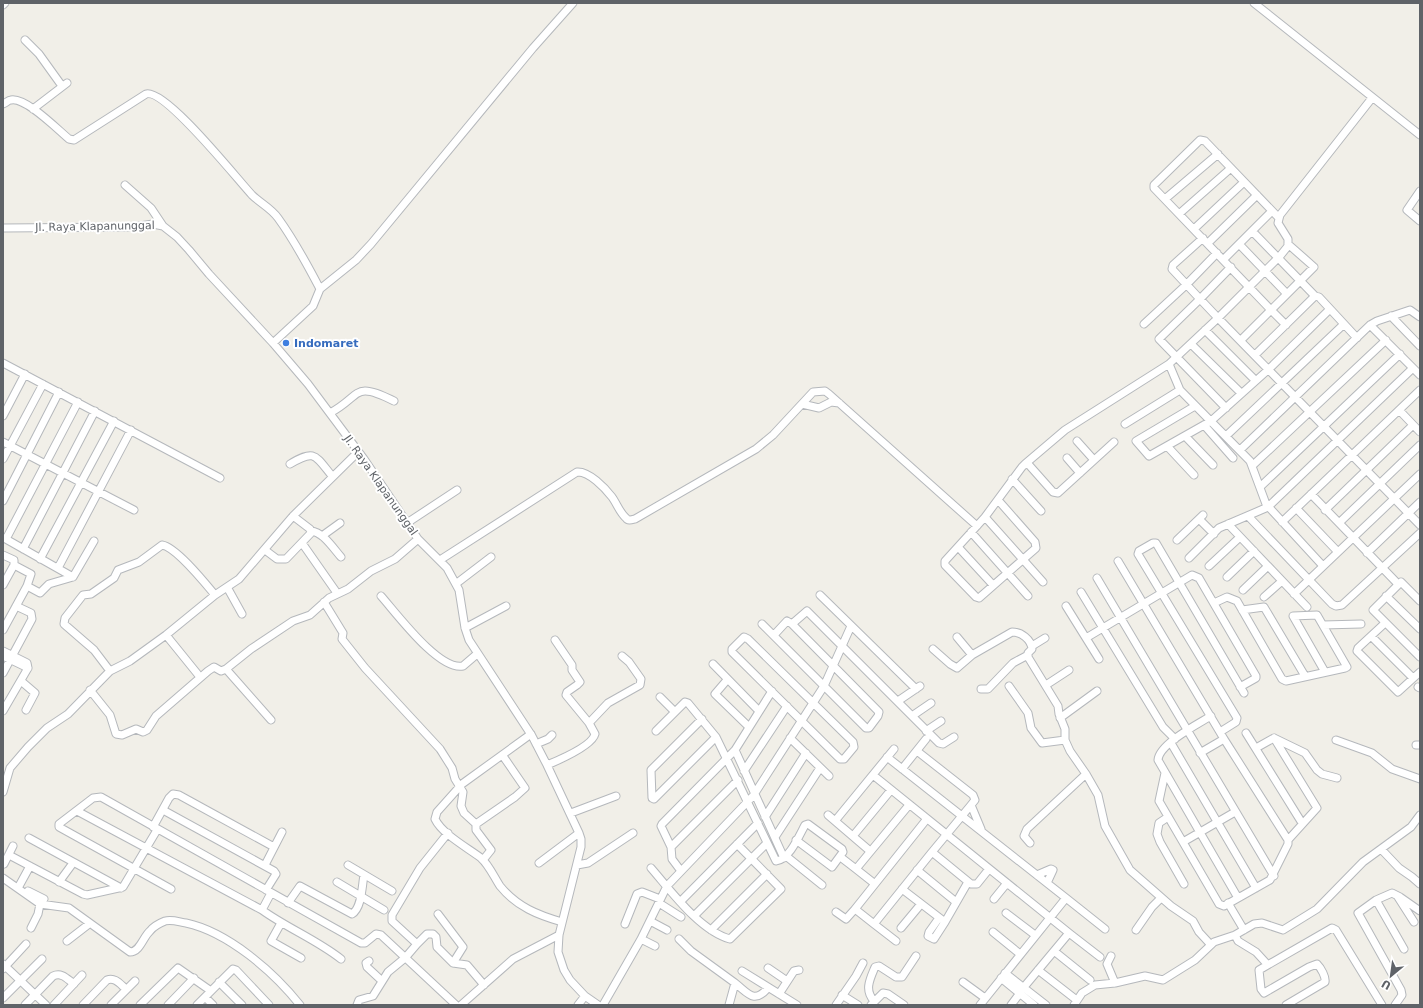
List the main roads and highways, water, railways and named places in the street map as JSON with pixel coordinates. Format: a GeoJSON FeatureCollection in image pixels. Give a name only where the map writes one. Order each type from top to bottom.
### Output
{"type":"FeatureCollection","features":[{"type":"Feature","properties":{"kind":"place","name":"Indomaret"},"geometry":{"type":"Point","coordinates":[286,343]}}]}
